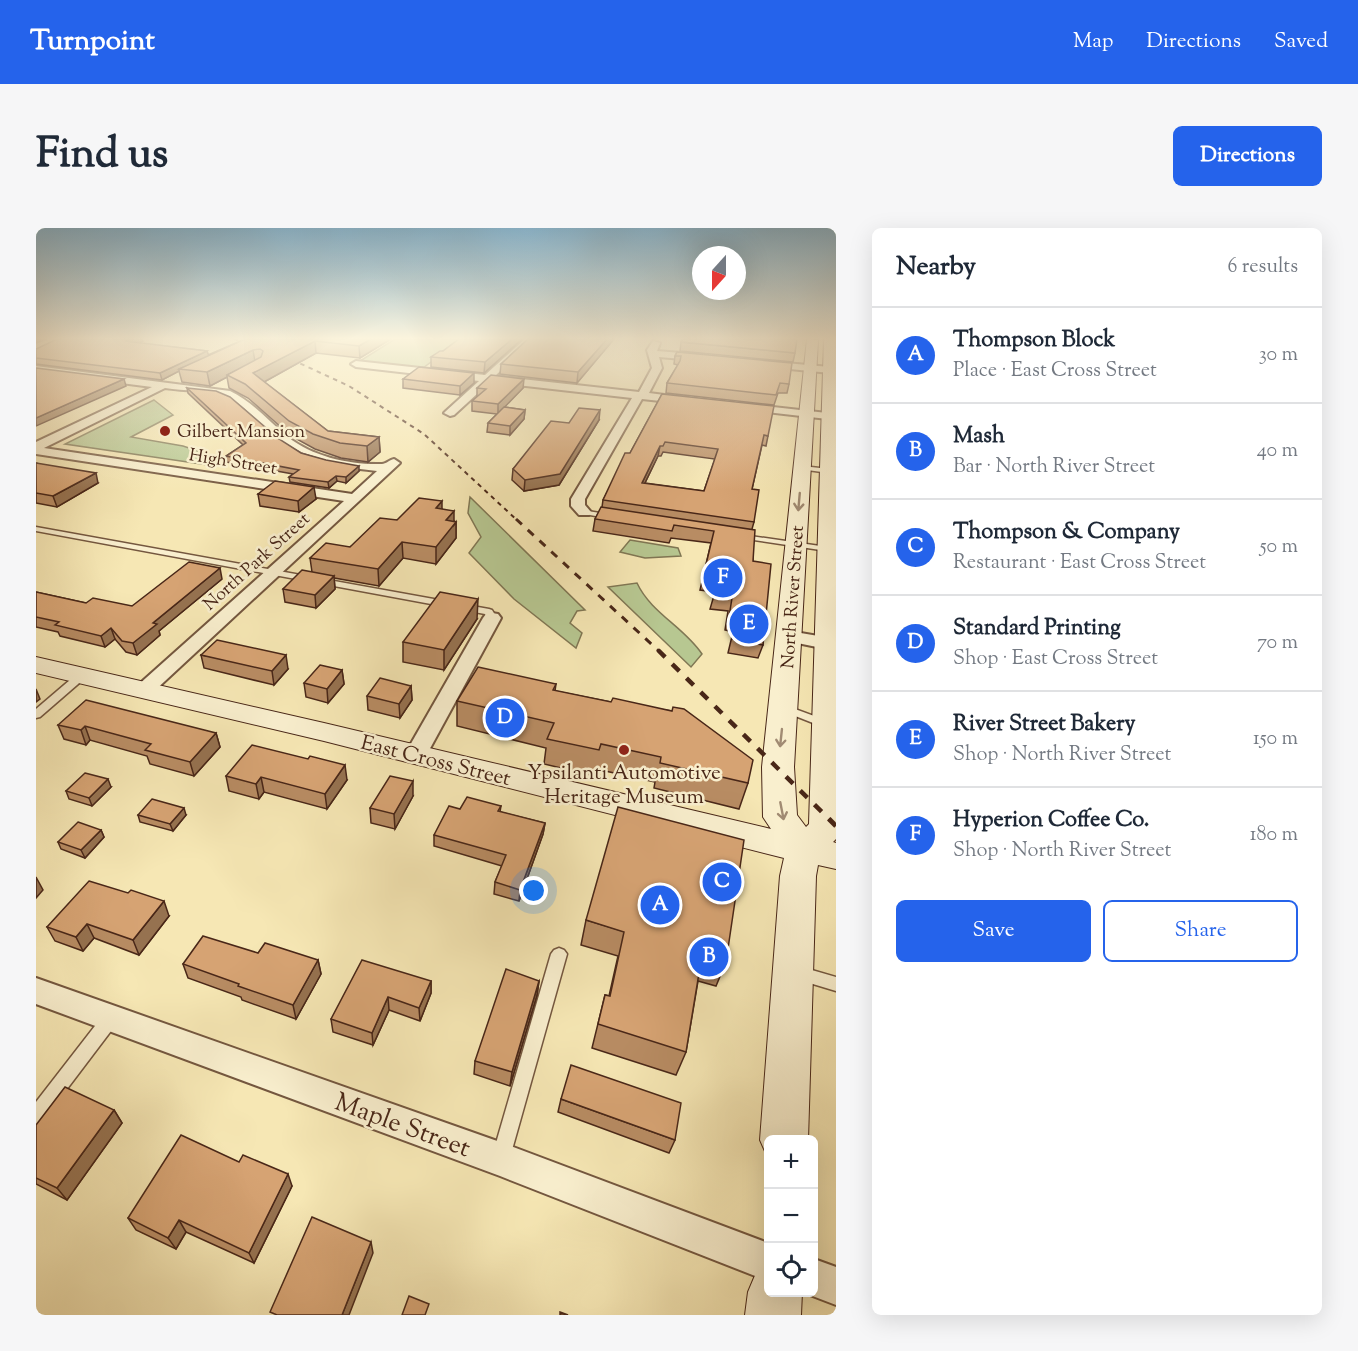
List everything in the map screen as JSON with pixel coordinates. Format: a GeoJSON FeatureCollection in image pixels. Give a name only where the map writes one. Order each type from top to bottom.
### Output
{"type":"FeatureCollection","features":[{"type":"Feature","properties":{"kind":"street"},"geometry":{"type":"LineString","coordinates":[[36,448],[154,390]]}},
{"type":"Feature","properties":{"kind":"street"},"geometry":{"type":"LineString","coordinates":[[202,390],[212,391]]}},
{"type":"Feature","properties":{"kind":"street"},"geometry":{"type":"LineString","coordinates":[[450,413],[475,390]]}},
{"type":"Feature","properties":{"kind":"street"},"geometry":{"type":"LineString","coordinates":[[584,390],[700,402]]}},
{"type":"Feature","properties":{"kind":"street"},"geometry":{"type":"LineString","coordinates":[[584,512],[578,500],[644,390]]}},
{"type":"Feature","properties":{"kind":"street","name":"North River Street"},"geometry":{"type":"LineString","coordinates":[[813,390],[807,414],[778,767],[780,817],[820,852],[826,828],[832,644],[827,549],[833,417],[825,390]]}},
{"type":"Feature","properties":{"kind":"street","name":"North Park Street"},"geometry":{"type":"LineString","coordinates":[[144,690],[391,465],[324,459],[301,452],[284,440],[238,398],[212,391]]}},
{"type":"Feature","properties":{"kind":"street"},"geometry":{"type":"LineString","coordinates":[[734,406],[833,417]]}},
{"type":"Feature","properties":{"kind":"street","name":"High Street"},"geometry":{"type":"LineString","coordinates":[[36,448],[354,498]]}},
{"type":"Feature","properties":{"kind":"street"},"geometry":{"type":"LineString","coordinates":[[416,754],[492,618]]}},
{"type":"Feature","properties":{"kind":"street"},"geometry":{"type":"LineString","coordinates":[[789,636],[832,644]]}},
{"type":"Feature","properties":{"kind":"street","name":"East Cross Street"},"geometry":{"type":"LineString","coordinates":[[36,665],[416,754],[742,836],[820,852]]}},
{"type":"Feature","properties":{"kind":"street"},"geometry":{"type":"LineString","coordinates":[[784,1135],[798,876],[820,852]]}},
{"type":"Feature","properties":{"kind":"street","name":"Maple Street"},"geometry":{"type":"LineString","coordinates":[[36,991],[500,1159],[764,1260]]}},
{"type":"Feature","properties":{"kind":"street"},"geometry":{"type":"LineString","coordinates":[[818,1280],[836,1286]]}},
{"type":"Feature","properties":{"kind":"street"},"geometry":{"type":"LineString","coordinates":[[773,1315],[775,1297]]}},
{"type":"Feature","properties":{"kind":"lane"},"geometry":{"type":"LineString","coordinates":[[802,468],[829,471]]}},
{"type":"Feature","properties":{"kind":"lane"},"geometry":{"type":"LineString","coordinates":[[584,512],[628,519]]}},
{"type":"Feature","properties":{"kind":"lane"},"geometry":{"type":"LineString","coordinates":[[36,529],[489,612],[492,618]]}},
{"type":"Feature","properties":{"kind":"lane"},"geometry":{"type":"LineString","coordinates":[[731,535],[827,549]]}},
{"type":"Feature","properties":{"kind":"lane"},"geometry":{"type":"LineString","coordinates":[[36,715],[81,676]]}},
{"type":"Feature","properties":{"kind":"lane"},"geometry":{"type":"LineString","coordinates":[[784,708],[831,726]]}},
{"type":"Feature","properties":{"kind":"lane"},"geometry":{"type":"LineString","coordinates":[[500,1159],[559,954]]}},
{"type":"Feature","properties":{"kind":"lane"},"geometry":{"type":"LineString","coordinates":[[794,972],[836,984]]}},
{"type":"Feature","properties":{"kind":"lane"},"geometry":{"type":"LineString","coordinates":[[36,1116],[111,1018]]}},
{"type":"Feature","properties":{"kind":"green space"},"geometry":{"type":"Polygon","coordinates":[[[154,400],[173,415],[131,437],[183,446],[219,458],[208,465],[65,444],[154,400]]]}},
{"type":"Feature","properties":{"kind":"green space"},"geometry":{"type":"Polygon","coordinates":[[[470,497],[585,610],[577,611],[570,623],[582,633],[576,648],[514,599],[469,553],[481,537],[468,513],[470,497]]]}},
{"type":"Feature","properties":{"kind":"green space"},"geometry":{"type":"Polygon","coordinates":[[[630,540],[678,548],[681,556],[645,558],[620,552],[630,540]]]}},
{"type":"Feature","properties":{"kind":"green space"},"geometry":{"type":"Polygon","coordinates":[[[637,583],[643,594],[659,612],[695,644],[702,654],[691,667],[608,587],[637,583]]]}},
{"type":"Feature","properties":{"kind":"building"},"geometry":{"type":"Polygon","coordinates":[[[36,390],[100,390],[36,418],[36,390]]]}},
{"type":"Feature","properties":{"kind":"building"},"geometry":{"type":"Polygon","coordinates":[[[189,390],[216,391],[230,397],[279,439],[301,453],[359,466],[346,477],[336,476],[328,482],[289,477],[299,470],[226,456],[246,443],[189,390]]]}},
{"type":"Feature","properties":{"kind":"building"},"geometry":{"type":"Polygon","coordinates":[[[252,390],[275,390],[328,431],[379,437],[367,446],[340,443],[313,434],[289,421],[252,390]]]}},
{"type":"Feature","properties":{"kind":"building"},"geometry":{"type":"Polygon","coordinates":[[[485,390],[513,390],[498,404],[472,401],[485,390]]]}},
{"type":"Feature","properties":{"kind":"building"},"geometry":{"type":"Polygon","coordinates":[[[728,390],[778,390],[776,395],[728,390]]]}},
{"type":"Feature","properties":{"kind":"building"},"geometry":{"type":"Polygon","coordinates":[[[662,394],[774,406],[768,436],[764,435],[752,489],[759,490],[754,522],[603,500],[625,453],[630,453],[662,394]],[[665,442],[663,446],[660,446],[642,483],[704,491],[718,449],[665,442]]]}},
{"type":"Feature","properties":{"kind":"building"},"geometry":{"type":"Polygon","coordinates":[[[504,407],[525,410],[510,426],[488,423],[504,407]]]}},
{"type":"Feature","properties":{"kind":"building"},"geometry":{"type":"Polygon","coordinates":[[[579,408],[600,410],[560,474],[525,480],[513,469],[551,421],[569,423],[579,408]]]}},
{"type":"Feature","properties":{"kind":"building"},"geometry":{"type":"Polygon","coordinates":[[[36,463],[96,473],[53,496],[36,493],[36,463]]]}},
{"type":"Feature","properties":{"kind":"building"},"geometry":{"type":"Polygon","coordinates":[[[275,481],[314,487],[298,501],[258,494],[275,481]]]}},
{"type":"Feature","properties":{"kind":"building"},"geometry":{"type":"Polygon","coordinates":[[[419,498],[442,501],[436,508],[454,511],[446,520],[456,522],[436,547],[402,542],[378,569],[310,558],[326,543],[350,547],[380,518],[397,520],[419,498]]]}},
{"type":"Feature","properties":{"kind":"building"},"geometry":{"type":"Polygon","coordinates":[[[601,507],[755,530],[753,561],[771,564],[763,645],[732,639],[736,618],[729,617],[732,598],[714,596],[719,579],[703,577],[714,531],[674,525],[672,531],[595,519],[601,507]]]}},
{"type":"Feature","properties":{"kind":"building"},"geometry":{"type":"Polygon","coordinates":[[[189,562],[220,568],[153,623],[157,624],[133,643],[122,641],[111,628],[101,636],[55,625],[59,622],[36,617],[36,592],[86,603],[93,598],[132,606],[189,562]]]}},
{"type":"Feature","properties":{"kind":"building"},"geometry":{"type":"Polygon","coordinates":[[[302,570],[334,576],[315,595],[283,589],[302,570]]]}},
{"type":"Feature","properties":{"kind":"building"},"geometry":{"type":"Polygon","coordinates":[[[440,592],[478,599],[444,650],[403,642],[440,592]]]}},
{"type":"Feature","properties":{"kind":"building"},"geometry":{"type":"Polygon","coordinates":[[[217,640],[286,655],[272,671],[201,655],[217,640]]]}},
{"type":"Feature","properties":{"kind":"building"},"geometry":{"type":"Polygon","coordinates":[[[320,665],[342,670],[327,689],[304,683],[320,665]]]}},
{"type":"Feature","properties":{"kind":"building"},"geometry":{"type":"Polygon","coordinates":[[[478,667],[556,684],[553,690],[611,702],[613,698],[672,711],[673,707],[684,709],[753,760],[748,783],[660,763],[661,757],[601,744],[599,750],[547,739],[554,723],[457,701],[478,667]]]}},
{"type":"Feature","properties":{"kind":"building"},"geometry":{"type":"Polygon","coordinates":[[[380,678],[411,686],[399,704],[367,696],[380,678]]]}},
{"type":"Feature","properties":{"kind":"building"},"geometry":{"type":"Polygon","coordinates":[[[86,700],[216,733],[190,762],[145,750],[151,744],[85,726],[81,730],[58,725],[86,700]]]}},
{"type":"Feature","properties":{"kind":"building"},"geometry":{"type":"Polygon","coordinates":[[[252,745],[308,759],[310,756],[345,765],[325,794],[261,777],[256,784],[226,776],[252,745]]]}},
{"type":"Feature","properties":{"kind":"building"},"geometry":{"type":"Polygon","coordinates":[[[85,773],[108,779],[89,798],[66,791],[85,773]]]}},
{"type":"Feature","properties":{"kind":"building"},"geometry":{"type":"Polygon","coordinates":[[[390,776],[413,781],[394,814],[370,808],[390,776]]]}},
{"type":"Feature","properties":{"kind":"building"},"geometry":{"type":"Polygon","coordinates":[[[467,797],[501,806],[498,811],[545,823],[520,890],[495,882],[506,855],[434,835],[449,806],[460,809],[467,797]]]}},
{"type":"Feature","properties":{"kind":"building"},"geometry":{"type":"Polygon","coordinates":[[[152,799],[184,808],[170,824],[138,815],[152,799]]]}},
{"type":"Feature","properties":{"kind":"building"},"geometry":{"type":"Polygon","coordinates":[[[618,807],[744,840],[726,962],[702,955],[686,1052],[598,1024],[605,995],[610,996],[624,932],[586,920],[618,807]]]}},
{"type":"Feature","properties":{"kind":"building"},"geometry":{"type":"Polygon","coordinates":[[[78,822],[101,830],[81,850],[58,842],[78,822]]]}},
{"type":"Feature","properties":{"kind":"building"},"geometry":{"type":"Polygon","coordinates":[[[89,881],[128,893],[131,890],[164,901],[133,940],[87,924],[76,937],[47,927],[89,881]]]}},
{"type":"Feature","properties":{"kind":"building"},"geometry":{"type":"Polygon","coordinates":[[[203,936],[258,953],[265,943],[318,960],[293,1005],[183,964],[203,936]]]}},
{"type":"Feature","properties":{"kind":"building"},"geometry":{"type":"Polygon","coordinates":[[[362,960],[431,981],[419,1008],[388,997],[372,1033],[331,1019],[362,960]]]}},
{"type":"Feature","properties":{"kind":"building"},"geometry":{"type":"Polygon","coordinates":[[[506,969],[539,981],[512,1072],[475,1061],[506,969]]]}},
{"type":"Feature","properties":{"kind":"building"},"geometry":{"type":"Polygon","coordinates":[[[571,1065],[681,1103],[675,1140],[561,1099],[571,1065]]]}},
{"type":"Feature","properties":{"kind":"building"},"geometry":{"type":"Polygon","coordinates":[[[65,1087],[114,1110],[57,1188],[36,1178],[36,1125],[65,1087]]]}},
{"type":"Feature","properties":{"kind":"building"},"geometry":{"type":"Polygon","coordinates":[[[181,1135],[239,1162],[243,1155],[288,1174],[249,1253],[179,1220],[168,1238],[128,1218],[181,1135]]]}},
{"type":"Feature","properties":{"kind":"building"},"geometry":{"type":"Polygon","coordinates":[[[312,1217],[371,1242],[342,1315],[277,1315],[270,1312],[312,1217]]]}},
{"type":"Feature","properties":{"kind":"building"},"geometry":{"type":"Polygon","coordinates":[[[409,1296],[429,1304],[425,1315],[402,1315],[409,1296]]]}},
{"type":"Feature","properties":{"kind":"railway"},"geometry":{"type":"LineString","coordinates":[[355,390],[424,434],[518,521]]}},
{"type":"Feature","properties":{"kind":"railway"},"geometry":{"type":"LineString","coordinates":[[516,519],[660,652]]}},
{"type":"Feature","properties":{"kind":"railway"},"geometry":{"type":"LineString","coordinates":[[658,650],[830,820]]}},
{"type":"Feature","properties":{"kind":"railway"},"geometry":{"type":"LineString","coordinates":[[830,820],[836,826]]}},
{"type":"Feature","properties":{"kind":"place","name":"Gilbert Mansion"},"geometry":{"type":"Point","coordinates":[165,431]}},
{"type":"Feature","properties":{"kind":"place","name":"Hyperion Coffee Co."},"geometry":{"type":"Point","coordinates":[723,578]}},
{"type":"Feature","properties":{"kind":"place","name":"River Street Bakery"},"geometry":{"type":"Point","coordinates":[749,624]}},
{"type":"Feature","properties":{"kind":"place","name":"Standard Printing"},"geometry":{"type":"Point","coordinates":[505,718]}},
{"type":"Feature","properties":{"kind":"place","name":"Ypsilanti Automotive Heritage Museum"},"geometry":{"type":"Point","coordinates":[624,750]}},
{"type":"Feature","properties":{"kind":"place","name":"Thompson & Company"},"geometry":{"type":"Point","coordinates":[722,882]}},
{"type":"Feature","properties":{"kind":"place","name":"Thompson Block"},"geometry":{"type":"Point","coordinates":[660,905]}},
{"type":"Feature","properties":{"kind":"place","name":"Mash"},"geometry":{"type":"Point","coordinates":[709,957]}}]}
